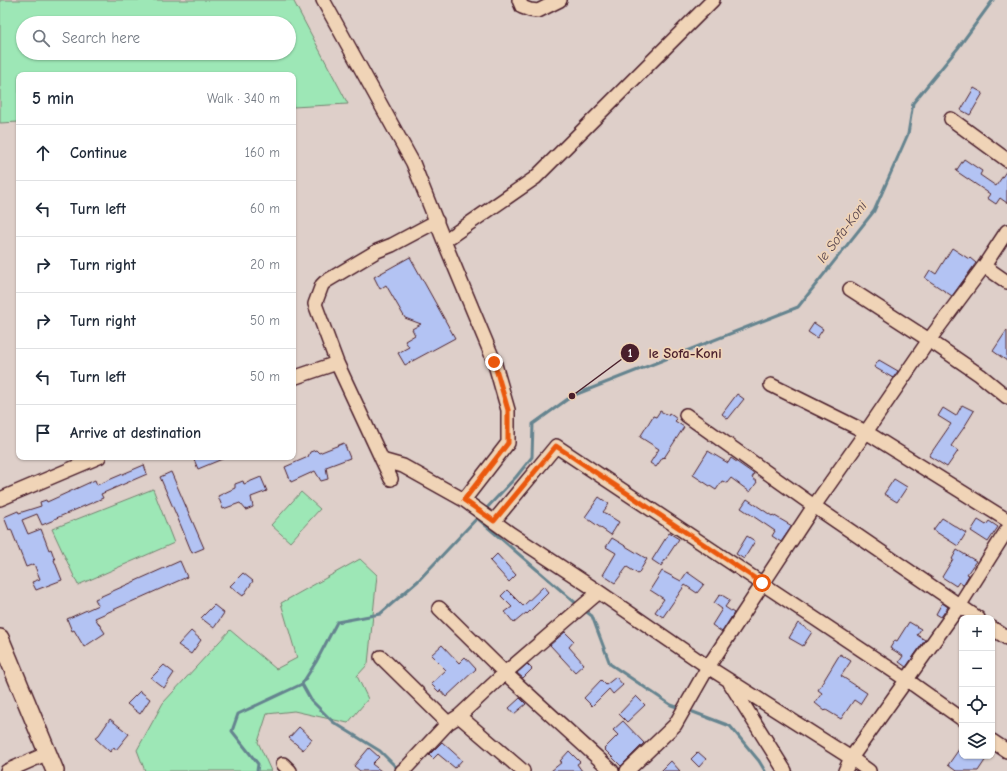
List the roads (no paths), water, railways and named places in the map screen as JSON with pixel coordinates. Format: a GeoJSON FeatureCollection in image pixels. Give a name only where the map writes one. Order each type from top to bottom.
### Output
{"type":"FeatureCollection","features":[{"type":"Feature","properties":{"kind":"main road"},"geometry":{"type":"LineString","coordinates":[[0,638],[55,771]]}},
{"type":"Feature","properties":{"kind":"street"},"geometry":{"type":"LineString","coordinates":[[323,0],[413,163],[494,362],[508,410],[508,443],[464,500]]}},
{"type":"Feature","properties":{"kind":"street"},"geometry":{"type":"LineString","coordinates":[[519,0],[522,7],[538,11],[560,0]]}},
{"type":"Feature","properties":{"kind":"street"},"geometry":{"type":"LineString","coordinates":[[444,241],[535,178],[713,0]]}},
{"type":"Feature","properties":{"kind":"street"},"geometry":{"type":"LineString","coordinates":[[951,119],[1007,160]]}},
{"type":"Feature","properties":{"kind":"street"},"geometry":{"type":"LineString","coordinates":[[390,479],[337,363],[315,304],[322,285],[325,282],[377,251],[437,222]]}},
{"type":"Feature","properties":{"kind":"street"},"geometry":{"type":"LineString","coordinates":[[627,771],[675,725],[708,667],[762,583],[929,340],[984,266],[1007,231]]}},
{"type":"Feature","properties":{"kind":"street"},"geometry":{"type":"LineString","coordinates":[[984,266],[1007,282]]}},
{"type":"Feature","properties":{"kind":"street"},"geometry":{"type":"LineString","coordinates":[[850,290],[929,340],[980,375],[1007,396]]}},
{"type":"Feature","properties":{"kind":"street"},"geometry":{"type":"LineString","coordinates":[[296,377],[337,363]]}},
{"type":"Feature","properties":{"kind":"street"},"geometry":{"type":"LineString","coordinates":[[771,384],[866,432],[1007,520]]}},
{"type":"Feature","properties":{"kind":"street"},"geometry":{"type":"LineString","coordinates":[[686,415],[814,506],[973,615]]}},
{"type":"Feature","properties":{"kind":"street"},"geometry":{"type":"LineString","coordinates":[[494,521],[556,446],[762,583],[959,717]]}},
{"type":"Feature","properties":{"kind":"street"},"geometry":{"type":"LineString","coordinates":[[0,499],[92,460]]}},
{"type":"Feature","properties":{"kind":"street"},"geometry":{"type":"LineString","coordinates":[[382,460],[403,466],[464,500],[708,667],[869,771]]}},
{"type":"Feature","properties":{"kind":"street"},"geometry":{"type":"LineString","coordinates":[[845,771],[851,758],[959,606],[1007,530]]}},
{"type":"Feature","properties":{"kind":"street"},"geometry":{"type":"LineString","coordinates":[[402,770],[407,767],[454,720],[505,673],[600,592]]}},
{"type":"Feature","properties":{"kind":"street"},"geometry":{"type":"LineString","coordinates":[[440,608],[505,673],[612,771]]}},
{"type":"Feature","properties":{"kind":"street"},"geometry":{"type":"LineString","coordinates":[[995,630],[1007,638]]}},
{"type":"Feature","properties":{"kind":"street"},"geometry":{"type":"LineString","coordinates":[[380,657],[454,720],[523,771]]}},
{"type":"Feature","properties":{"kind":"street"},"geometry":{"type":"LineString","coordinates":[[729,680],[785,771]]}},
{"type":"Feature","properties":{"kind":"street"},"geometry":{"type":"LineString","coordinates":[[995,743],[1007,751]]}},
{"type":"Feature","properties":{"kind":"street"},"geometry":{"type":"LineString","coordinates":[[7,771],[48,754]]}},
{"type":"Feature","properties":{"kind":"waterway","name":"le Sofa-Koni"},"geometry":{"type":"LineString","coordinates":[[484,511],[516,477],[532,457],[533,424],[572,396],[798,307],[874,211],[908,134],[913,103],[958,48],[993,0]]}},
{"type":"Feature","properties":{"kind":"waterway","name":"le Sofa-Koni"},"geometry":{"type":"LineString","coordinates":[[257,771],[258,764],[232,731],[238,714],[302,684],[316,662],[337,622],[380,614],[418,581],[479,516]]}},
{"type":"Feature","properties":{"kind":"waterway"},"geometry":{"type":"LineString","coordinates":[[477,518],[578,605]]}},
{"type":"Feature","properties":{"kind":"waterway"},"geometry":{"type":"LineString","coordinates":[[584,610],[592,616],[610,664],[671,705],[677,707]]}},
{"type":"Feature","properties":{"kind":"waterway"},"geometry":{"type":"LineString","coordinates":[[302,684],[311,700],[333,722],[380,751],[399,770]]}},
{"type":"Feature","properties":{"kind":"waterway"},"geometry":{"type":"LineString","coordinates":[[693,712],[730,726],[759,761],[765,771]]}},
{"type":"Feature","properties":{"kind":"place","name":"le Sofa-Koni"},"geometry":{"type":"Point","coordinates":[572,396]}}]}
